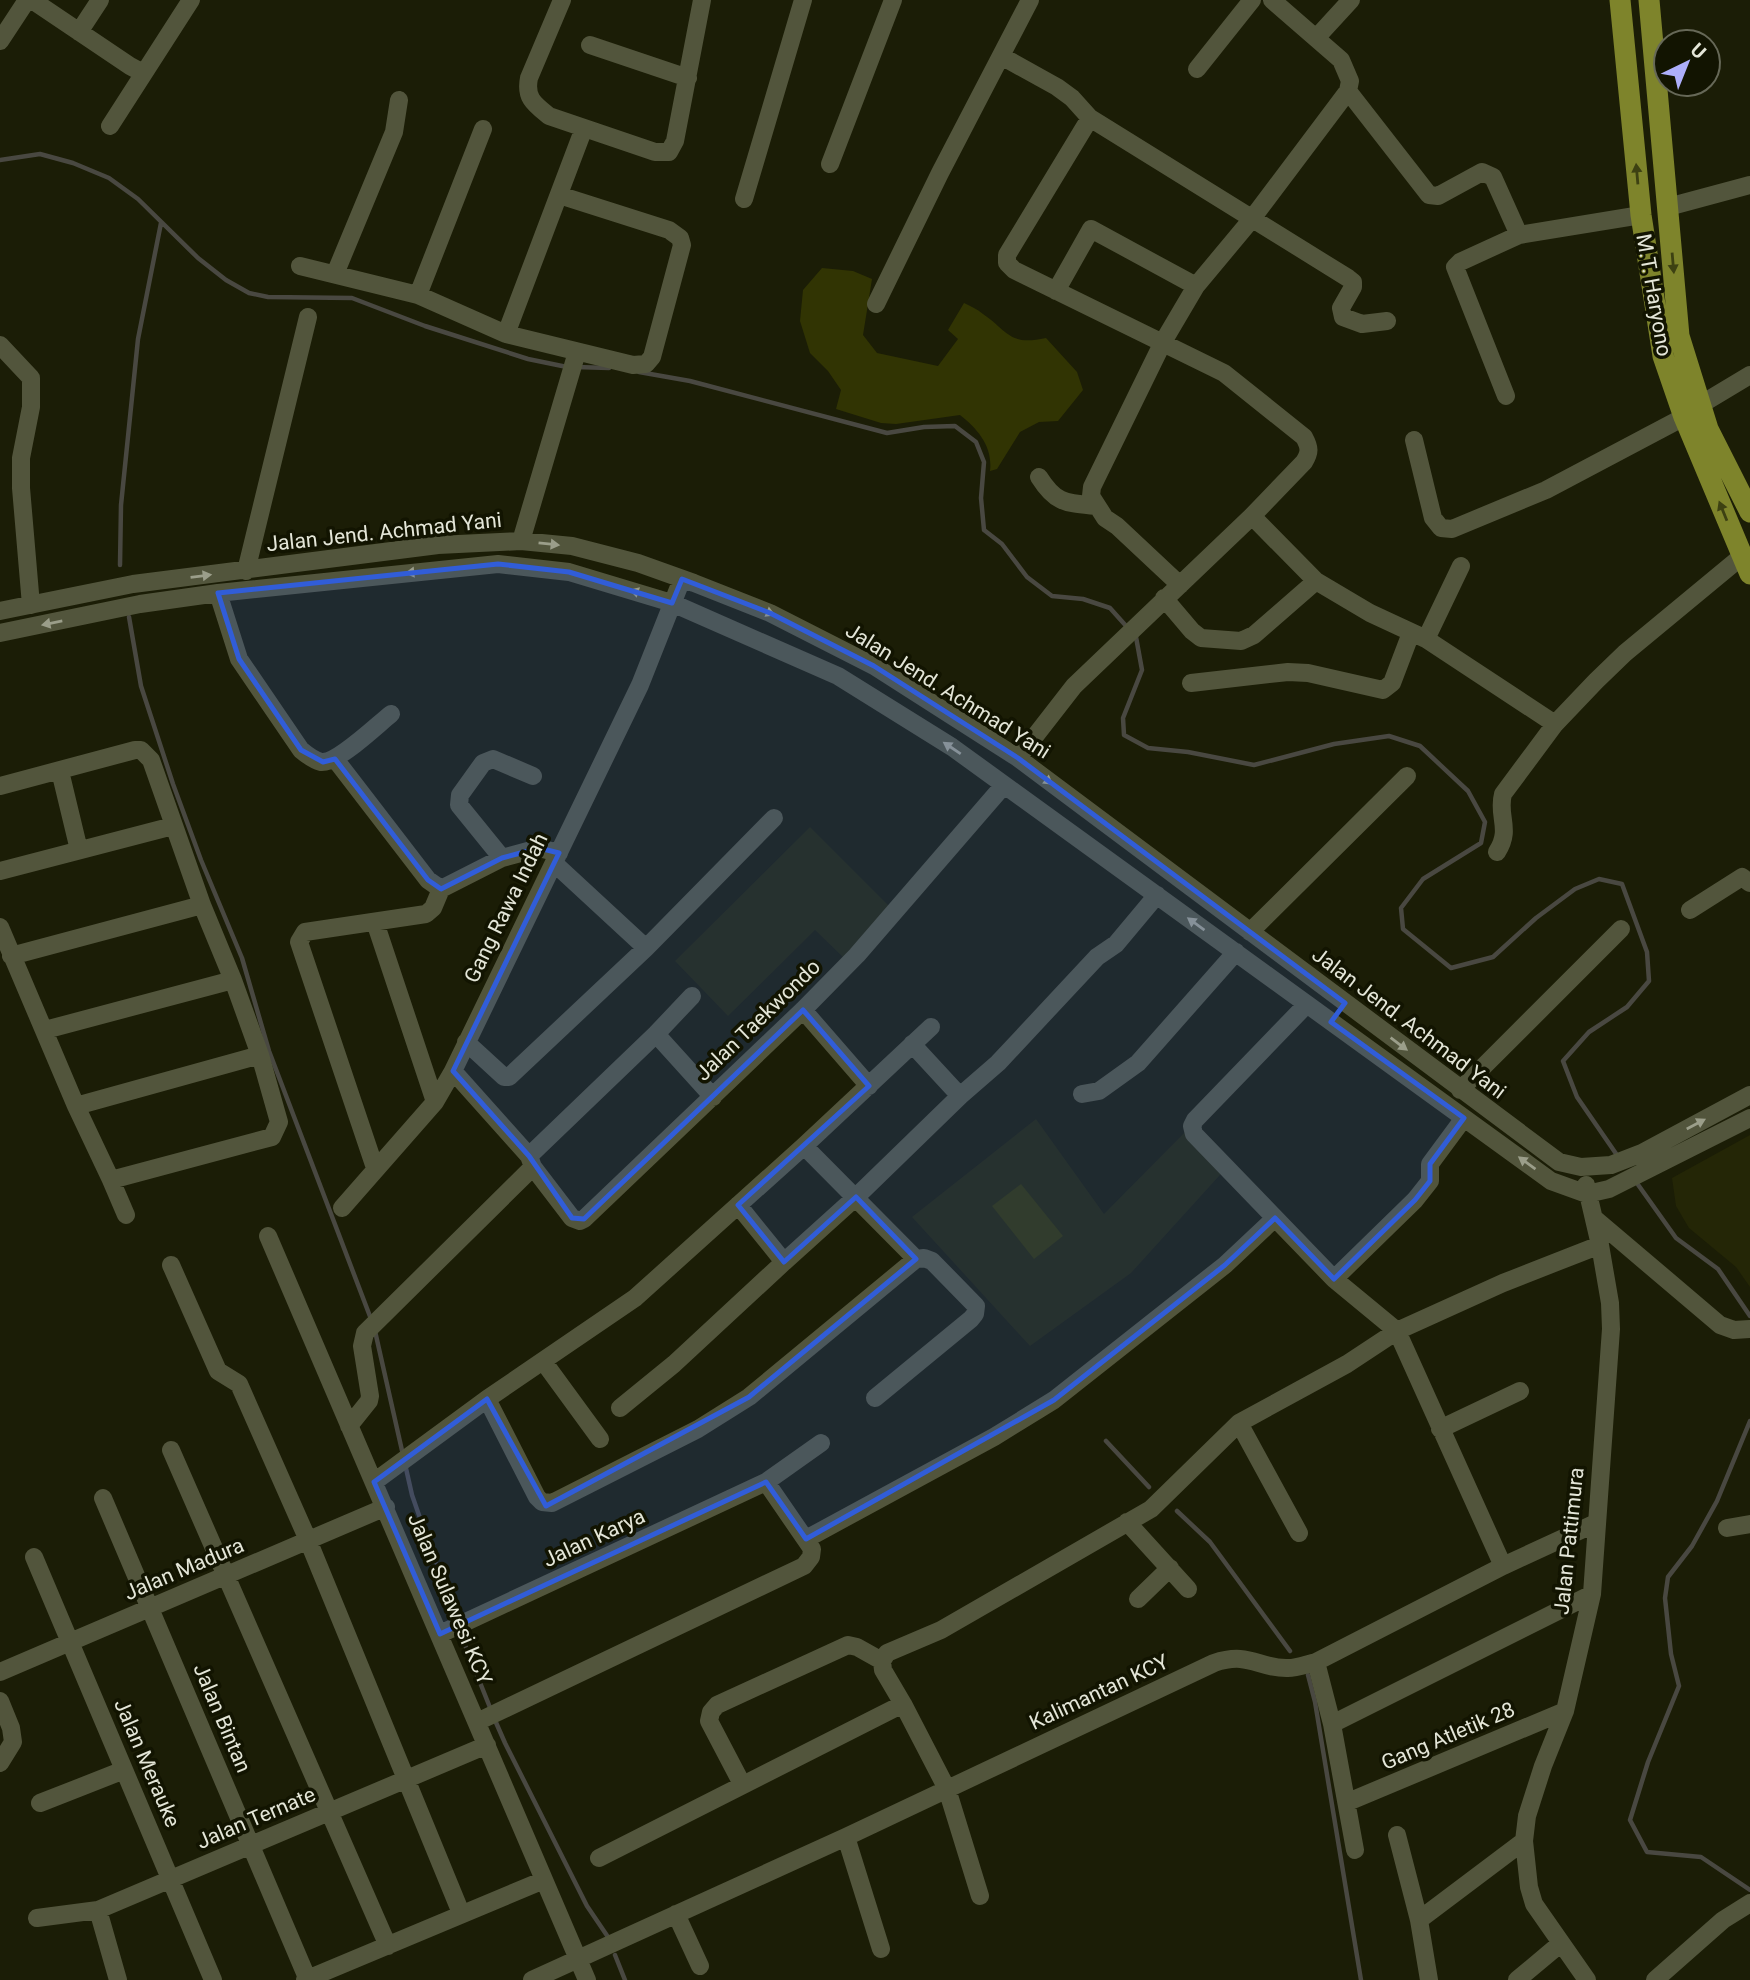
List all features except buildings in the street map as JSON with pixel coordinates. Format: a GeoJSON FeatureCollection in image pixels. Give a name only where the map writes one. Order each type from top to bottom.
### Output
{"type":"FeatureCollection","features":[{"type":"Feature","properties":{"kind":"main road","name":"M.T. Haryono"},"geometry":{"type":"LineString","coordinates":[[1620,0],[1641,215],[1663,356],[1692,411],[1746,565]]}},
{"type":"Feature","properties":{"kind":"main road","name":"M.T. Haryono"},"geometry":{"type":"LineString","coordinates":[[1649,0],[1679,336],[1692,411],[1708,429],[1745,486],[1750,512]]}},
{"type":"Feature","properties":{"kind":"street"},"geometry":{"type":"LineString","coordinates":[[0,41],[30,0],[143,72]]}},
{"type":"Feature","properties":{"kind":"street"},"geometry":{"type":"LineString","coordinates":[[79,32],[100,0]]}},
{"type":"Feature","properties":{"kind":"street"},"geometry":{"type":"LineString","coordinates":[[562,0],[528,78],[527,90],[534,105],[549,116],[655,152],[669,152],[675,141],[702,0]]}},
{"type":"Feature","properties":{"kind":"street"},"geometry":{"type":"LineString","coordinates":[[744,199],[803,0]]}},
{"type":"Feature","properties":{"kind":"street"},"geometry":{"type":"LineString","coordinates":[[830,163],[893,0]]}},
{"type":"Feature","properties":{"kind":"street"},"geometry":{"type":"LineString","coordinates":[[876,304],[1030,0]]}},
{"type":"Feature","properties":{"kind":"street"},"geometry":{"type":"LineString","coordinates":[[1198,69],[1252,0]]}},
{"type":"Feature","properties":{"kind":"street"},"geometry":{"type":"LineString","coordinates":[[1180,585],[1105,518],[1091,496],[1092,487],[1163,342],[1196,286],[1251,220],[1348,91],[1348,71],[1341,60],[1272,0]]}},
{"type":"Feature","properties":{"kind":"street"},"geometry":{"type":"LineString","coordinates":[[1317,37],[1351,0]]}},
{"type":"Feature","properties":{"kind":"street"},"geometry":{"type":"LineString","coordinates":[[110,126],[185,2]]}},
{"type":"Feature","properties":{"kind":"street"},"geometry":{"type":"LineString","coordinates":[[590,45],[688,78]]}},
{"type":"Feature","properties":{"kind":"street"},"geometry":{"type":"LineString","coordinates":[[1001,56],[1065,93],[1090,118],[1353,282],[1340,311],[1343,317],[1362,324],[1387,321]]}},
{"type":"Feature","properties":{"kind":"street"},"geometry":{"type":"LineString","coordinates":[[1348,91],[1429,195],[1438,196],[1482,173],[1490,174],[1496,181],[1519,235]]}},
{"type":"Feature","properties":{"kind":"street"},"geometry":{"type":"LineString","coordinates":[[335,274],[394,132],[399,100]]}},
{"type":"Feature","properties":{"kind":"street"},"geometry":{"type":"LineString","coordinates":[[1017,758],[1074,686],[1252,516],[1304,463],[1309,454],[1309,446],[1304,438],[1224,373],[1014,270],[1007,263],[1006,259],[1090,118]]}},
{"type":"Feature","properties":{"kind":"street"},"geometry":{"type":"LineString","coordinates":[[506,334],[584,128]]}},
{"type":"Feature","properties":{"kind":"street"},"geometry":{"type":"LineString","coordinates":[[418,295],[483,129]]}},
{"type":"Feature","properties":{"kind":"street"},"geometry":{"type":"LineString","coordinates":[[1668,207],[1750,185]]}},
{"type":"Feature","properties":{"kind":"street"},"geometry":{"type":"LineString","coordinates":[[300,266],[418,295],[572,365],[646,363],[652,357],[682,245],[678,236],[669,230],[561,190]]}},
{"type":"Feature","properties":{"kind":"street"},"geometry":{"type":"LineString","coordinates":[[1506,396],[1454,271],[1455,267],[1519,235],[1641,215]]}},
{"type":"Feature","properties":{"kind":"street"},"geometry":{"type":"LineString","coordinates":[[1056,291],[1091,229],[1196,286]]}},
{"type":"Feature","properties":{"kind":"street"},"geometry":{"type":"LineString","coordinates":[[246,571],[308,317]]}},
{"type":"Feature","properties":{"kind":"street"},"geometry":{"type":"LineString","coordinates":[[0,345],[31,379],[31,407],[21,458],[21,488],[31,605]]}},
{"type":"Feature","properties":{"kind":"street"},"geometry":{"type":"LineString","coordinates":[[521,541],[572,365]]}},
{"type":"Feature","properties":{"kind":"street"},"geometry":{"type":"LineString","coordinates":[[1414,440],[1433,518],[1441,528],[1452,529],[1546,489],[1692,411],[1750,375]]}},
{"type":"Feature","properties":{"kind":"street"},"geometry":{"type":"LineString","coordinates":[[1039,477],[1058,500],[1097,506]]}},
{"type":"Feature","properties":{"kind":"street"},"geometry":{"type":"LineString","coordinates":[[1252,516],[1316,581],[1370,613],[1418,636],[1555,724]]}},
{"type":"Feature","properties":{"kind":"street","name":"Jalan Jend. Achmad Yani"},"geometry":{"type":"LineString","coordinates":[[0,611],[116,588],[438,545],[521,541],[572,546],[638,563],[770,613],[874,666],[1017,758],[1559,1162],[1584,1167],[1647,1161],[1750,1118]]}},
{"type":"Feature","properties":{"kind":"street","name":"Jalan Jend. Achmad Yani"},"geometry":{"type":"LineString","coordinates":[[0,633],[121,608],[218,593],[498,564],[569,572],[672,603],[838,676],[863,690],[951,747],[1551,1181],[1587,1195],[1609,1189],[1647,1161],[1750,1096]]}},
{"type":"Feature","properties":{"kind":"street"},"geometry":{"type":"LineString","coordinates":[[1497,852],[1505,834],[1501,802],[1503,794],[1555,724],[1625,653],[1746,565]]}},
{"type":"Feature","properties":{"kind":"street"},"geometry":{"type":"LineString","coordinates":[[1191,683],[1288,672],[1308,673],[1383,690],[1392,683],[1461,566]]}},
{"type":"Feature","properties":{"kind":"street","name":"Gang Rawa Indah"},"geometry":{"type":"LineString","coordinates":[[342,1208],[435,1102],[453,1071],[640,685],[682,579]]}},
{"type":"Feature","properties":{"kind":"street"},"geometry":{"type":"LineString","coordinates":[[1164,598],[1201,638],[1241,641],[1254,635],[1316,581]]}},
{"type":"Feature","properties":{"kind":"street"},"geometry":{"type":"LineString","coordinates":[[116,588],[121,608]]}},
{"type":"Feature","properties":{"kind":"street"},"geometry":{"type":"LineString","coordinates":[[706,617],[715,591]]}},
{"type":"Feature","properties":{"kind":"street"},"geometry":{"type":"LineString","coordinates":[[218,593],[233,643],[248,675],[310,758],[323,762],[335,759],[391,714]]}},
{"type":"Feature","properties":{"kind":"street"},"geometry":{"type":"LineString","coordinates":[[0,786],[135,750],[141,750],[151,760],[202,905],[233,979],[260,1055],[279,1122],[272,1137],[111,1180]]}},
{"type":"Feature","properties":{"kind":"street"},"geometry":{"type":"LineString","coordinates":[[335,759],[428,880],[442,889]]}},
{"type":"Feature","properties":{"kind":"street"},"geometry":{"type":"LineString","coordinates":[[502,858],[460,805],[460,795],[488,760],[493,759],[533,776]]}},
{"type":"Feature","properties":{"kind":"street"},"geometry":{"type":"LineString","coordinates":[[60,771],[79,850]]}},
{"type":"Feature","properties":{"kind":"street"},"geometry":{"type":"LineString","coordinates":[[1250,932],[1406,776]]}},
{"type":"Feature","properties":{"kind":"street","name":"Jalan Taekwondo"},"geometry":{"type":"LineString","coordinates":[[531,1161],[572,1217],[580,1221],[713,1097],[857,955],[1004,785]]}},
{"type":"Feature","properties":{"kind":"street"},"geometry":{"type":"LineString","coordinates":[[466,1042],[504,1076],[509,1077],[646,948],[774,818]]}},
{"type":"Feature","properties":{"kind":"street"},"geometry":{"type":"LineString","coordinates":[[0,871],[173,826]]}},
{"type":"Feature","properties":{"kind":"street"},"geometry":{"type":"LineString","coordinates":[[375,1168],[299,942],[305,932],[426,914],[433,908],[442,889],[502,858],[538,848],[556,858],[646,948]]}},
{"type":"Feature","properties":{"kind":"street"},"geometry":{"type":"LineString","coordinates":[[1690,910],[1742,877],[1750,883]]}},
{"type":"Feature","properties":{"kind":"street"},"geometry":{"type":"LineString","coordinates":[[620,1408],[674,1364],[998,1063],[1097,957],[1116,944],[1157,895]]}},
{"type":"Feature","properties":{"kind":"street"},"geometry":{"type":"LineString","coordinates":[[11,956],[202,905]]}},
{"type":"Feature","properties":{"kind":"street"},"geometry":{"type":"LineString","coordinates":[[375,922],[435,1102]]}},
{"type":"Feature","properties":{"kind":"street"},"geometry":{"type":"LineString","coordinates":[[0,927],[125,1215]]}},
{"type":"Feature","properties":{"kind":"street"},"geometry":{"type":"LineString","coordinates":[[1460,1090],[1621,929]]}},
{"type":"Feature","properties":{"kind":"street"},"geometry":{"type":"LineString","coordinates":[[1082,1094],[1099,1091],[1138,1063],[1236,952]]}},
{"type":"Feature","properties":{"kind":"street"},"geometry":{"type":"LineString","coordinates":[[1291,992],[1306,974]]}},
{"type":"Feature","properties":{"kind":"street"},"geometry":{"type":"LineString","coordinates":[[45,1030],[233,979]]}},
{"type":"Feature","properties":{"kind":"street"},"geometry":{"type":"LineString","coordinates":[[349,1426],[369,1401],[362,1346],[370,1326],[692,996]]}},
{"type":"Feature","properties":{"kind":"street"},"geometry":{"type":"LineString","coordinates":[[1331,1022],[1345,1003]]}},
{"type":"Feature","properties":{"kind":"street"},"geometry":{"type":"LineString","coordinates":[[1307,1004],[1192,1126],[1194,1134],[1334,1279],[1397,1331],[1503,1566]]}},
{"type":"Feature","properties":{"kind":"street"},"geometry":{"type":"LineString","coordinates":[[803,1010],[869,1086]]}},
{"type":"Feature","properties":{"kind":"street"},"geometry":{"type":"LineString","coordinates":[[374,1482],[488,1399],[635,1298],[931,1027]]}},
{"type":"Feature","properties":{"kind":"street"},"geometry":{"type":"LineString","coordinates":[[656,1034],[713,1097]]}},
{"type":"Feature","properties":{"kind":"street"},"geometry":{"type":"LineString","coordinates":[[912,1044],[960,1096]]}},
{"type":"Feature","properties":{"kind":"street"},"geometry":{"type":"LineString","coordinates":[[76,1106],[260,1055]]}},
{"type":"Feature","properties":{"kind":"street"},"geometry":{"type":"LineString","coordinates":[[453,1071],[531,1161]]}},
{"type":"Feature","properties":{"kind":"street"},"geometry":{"type":"LineString","coordinates":[[1334,1279],[1415,1200],[1430,1181],[1430,1164],[1464,1118]]}},
{"type":"Feature","properties":{"kind":"street"},"geometry":{"type":"LineString","coordinates":[[804,1146],[916,1259]]}},
{"type":"Feature","properties":{"kind":"street","name":"Jalan Pattimura"},"geometry":{"type":"LineString","coordinates":[[1584,1167],[1587,1195],[1600,1245],[1610,1303],[1611,1329],[1591,1594],[1565,1711],[1527,1816],[1524,1841],[1529,1887],[1534,1904],[1587,1980]]}},
{"type":"Feature","properties":{"kind":"street"},"geometry":{"type":"LineString","coordinates":[[738,1206],[784,1262]]}},
{"type":"Feature","properties":{"kind":"street"},"geometry":{"type":"LineString","coordinates":[[806,1539],[994,1437],[1054,1400],[1225,1265],[1275,1218]]}},
{"type":"Feature","properties":{"kind":"street"},"geometry":{"type":"LineString","coordinates":[[1594,1218],[1720,1325],[1742,1329]]}},
{"type":"Feature","properties":{"kind":"street","name":"Jalan Sulawesi KCY"},"geometry":{"type":"LineString","coordinates":[[268,1237],[374,1482],[453,1629],[488,1717],[487,1745],[587,1980]]}},
{"type":"Feature","properties":{"kind":"street"},"geometry":{"type":"LineString","coordinates":[[980,1896],[947,1789],[883,1670],[887,1653],[941,1630],[1151,1510],[1239,1423],[1347,1364],[1397,1331],[1503,1283],[1600,1245]]}},
{"type":"Feature","properties":{"kind":"street"},"geometry":{"type":"LineString","coordinates":[[488,1399],[537,1497],[542,1502],[552,1503],[698,1429],[738,1404],[916,1259],[924,1258],[940,1268],[974,1302],[975,1314],[875,1398]]}},
{"type":"Feature","properties":{"kind":"street"},"geometry":{"type":"LineString","coordinates":[[171,1265],[218,1371],[239,1384],[308,1541],[461,1913]]}},
{"type":"Feature","properties":{"kind":"street"},"geometry":{"type":"LineString","coordinates":[[543,1361],[600,1439]]}},
{"type":"Feature","properties":{"kind":"street"},"geometry":{"type":"LineString","coordinates":[[1440,1429],[1520,1391]]}},
{"type":"Feature","properties":{"kind":"street"},"geometry":{"type":"LineString","coordinates":[[1239,1423],[1298,1533]]}},
{"type":"Feature","properties":{"kind":"street","name":"Jalan Karya"},"geometry":{"type":"LineString","coordinates":[[453,1629],[766,1482],[821,1443]]}},
{"type":"Feature","properties":{"kind":"street"},"geometry":{"type":"LineString","coordinates":[[171,1450],[388,1946]]}},
{"type":"Feature","properties":{"kind":"street"},"geometry":{"type":"LineString","coordinates":[[488,1717],[804,1566],[811,1557],[812,1549],[766,1482]]}},
{"type":"Feature","properties":{"kind":"street","name":"Jalan Bintan"},"geometry":{"type":"LineString","coordinates":[[103,1498],[307,1980]]}},
{"type":"Feature","properties":{"kind":"street","name":"Jalan Madura"},"geometry":{"type":"LineString","coordinates":[[0,1672],[386,1507]]}},
{"type":"Feature","properties":{"kind":"street"},"geometry":{"type":"LineString","coordinates":[[1127,1522],[1188,1590]]}},
{"type":"Feature","properties":{"kind":"street","name":"Kalimantan KCY"},"geometry":{"type":"LineString","coordinates":[[532,1980],[846,1837],[1214,1663],[1228,1658],[1243,1658],[1288,1668],[1316,1662],[1503,1566],[1596,1522]]}},
{"type":"Feature","properties":{"kind":"street"},"geometry":{"type":"LineString","coordinates":[[1727,1528],[1750,1524]]}},
{"type":"Feature","properties":{"kind":"street","name":"Jalan Merauke"},"geometry":{"type":"LineString","coordinates":[[34,1557],[213,1980]]}},
{"type":"Feature","properties":{"kind":"street"},"geometry":{"type":"LineString","coordinates":[[1138,1599],[1170,1569]]}},
{"type":"Feature","properties":{"kind":"street"},"geometry":{"type":"LineString","coordinates":[[1332,1724],[1591,1594]]}},
{"type":"Feature","properties":{"kind":"street"},"geometry":{"type":"LineString","coordinates":[[742,1784],[709,1721],[711,1712],[717,1705],[848,1646],[857,1647],[883,1661]]}},
{"type":"Feature","properties":{"kind":"street"},"geometry":{"type":"LineString","coordinates":[[1316,1662],[1332,1724],[1355,1850]]}},
{"type":"Feature","properties":{"kind":"street"},"geometry":{"type":"LineString","coordinates":[[0,1701],[11,1728],[13,1742],[0,1763]]}},
{"type":"Feature","properties":{"kind":"street"},"geometry":{"type":"LineString","coordinates":[[599,1858],[903,1704]]}},
{"type":"Feature","properties":{"kind":"street","name":"Gang Atletik 28"},"geometry":{"type":"LineString","coordinates":[[1348,1802],[1565,1711]]}},
{"type":"Feature","properties":{"kind":"street","name":"Jalan Ternate"},"geometry":{"type":"LineString","coordinates":[[37,1918],[98,1910],[487,1745]]}},
{"type":"Feature","properties":{"kind":"street"},"geometry":{"type":"LineString","coordinates":[[40,1803],[124,1770]]}},
{"type":"Feature","properties":{"kind":"street"},"geometry":{"type":"LineString","coordinates":[[1397,1835],[1419,1920],[1429,1980]]}},
{"type":"Feature","properties":{"kind":"street"},"geometry":{"type":"LineString","coordinates":[[846,1837],[881,1950]]}},
{"type":"Feature","properties":{"kind":"street"},"geometry":{"type":"LineString","coordinates":[[1419,1920],[1524,1841]]}},
{"type":"Feature","properties":{"kind":"street"},"geometry":{"type":"LineString","coordinates":[[307,1980],[544,1880]]}},
{"type":"Feature","properties":{"kind":"street"},"geometry":{"type":"LineString","coordinates":[[1655,1980],[1723,1920],[1750,1904]]}},
{"type":"Feature","properties":{"kind":"street"},"geometry":{"type":"LineString","coordinates":[[98,1910],[118,1980]]}},
{"type":"Feature","properties":{"kind":"street"},"geometry":{"type":"LineString","coordinates":[[676,1914],[700,1966]]}},
{"type":"Feature","properties":{"kind":"street"},"geometry":{"type":"LineString","coordinates":[[1517,1980],[1560,1944]]}},
{"type":"Feature","properties":{"kind":"highlighted area"},"geometry":{"type":"Polygon","coordinates":[[[498,564],[569,572],[672,603],[682,579],[770,613],[874,666],[1018,758],[1345,1003],[1331,1022],[1464,1118],[1430,1164],[1430,1181],[1415,1200],[1334,1279],[1275,1218],[1225,1265],[1054,1400],[806,1539],[766,1482],[440,1634],[374,1482],[487,1399],[546,1506],[749,1397],[916,1259],[856,1197],[784,1262],[738,1205],[869,1086],[803,1010],[584,1219],[572,1218],[529,1156],[453,1071],[559,853],[539,848],[502,858],[441,889],[428,880],[335,759],[323,762],[301,750],[239,659],[218,593],[498,564]]]}},
{"type":"Feature","properties":{"kind":"shaded area"},"geometry":{"type":"Polygon","coordinates":[[[822,268],[853,271],[872,279],[863,335],[877,353],[938,366],[958,339],[948,330],[964,303],[1017,339],[1046,338],[1077,372],[1083,390],[1058,421],[1039,422],[1020,432],[997,469],[990,471],[987,446],[973,426],[960,415],[896,424],[881,423],[836,409],[841,390],[828,371],[810,353],[800,321],[803,290],[822,268]]]}},
{"type":"Feature","properties":{"kind":"shaded area"},"geometry":{"type":"Polygon","coordinates":[[[810,827],[893,910],[844,958],[815,930],[728,1016],[675,961],[810,827]]]}},
{"type":"Feature","properties":{"kind":"shaded area"},"geometry":{"type":"Polygon","coordinates":[[[1036,1119],[1104,1214],[1189,1128],[1229,1165],[1131,1273],[1030,1346],[912,1217],[1036,1119]]]}},
{"type":"Feature","properties":{"kind":"shaded area"},"geometry":{"type":"Polygon","coordinates":[[[1750,1135],[1750,1287],[1736,1267],[1689,1228],[1676,1206],[1672,1178],[1750,1135]]]}},
{"type":"Feature","properties":{"kind":"shaded area"},"geometry":{"type":"Polygon","coordinates":[[[1021,1184],[1063,1236],[1034,1259],[992,1206],[1021,1184]]]}},
{"type":"Feature","properties":{"kind":"waterway"},"geometry":{"type":"LineString","coordinates":[[0,160],[40,154],[73,163],[109,178],[138,199],[198,258],[226,280],[249,293],[268,297],[352,298],[425,326],[528,359],[567,367]]}},
{"type":"Feature","properties":{"kind":"waterway"},"geometry":{"type":"LineString","coordinates":[[120,565],[121,505],[138,339],[161,223]]}},
{"type":"Feature","properties":{"kind":"waterway"},"geometry":{"type":"LineString","coordinates":[[576,367],[609,368]]}},
{"type":"Feature","properties":{"kind":"waterway"},"geometry":{"type":"LineString","coordinates":[[639,372],[690,381],[887,433],[924,427],[955,426],[976,442],[984,462],[981,498],[984,530],[1002,544],[1027,577],[1052,596],[1083,599],[1110,608],[1127,627]]}},
{"type":"Feature","properties":{"kind":"waterway"},"geometry":{"type":"LineString","coordinates":[[129,617],[141,686],[173,784],[242,958],[269,1051],[371,1319]]}},
{"type":"Feature","properties":{"kind":"waterway"},"geometry":{"type":"LineString","coordinates":[[1133,634],[1136,637],[1142,670],[1123,718],[1124,735],[1148,748],[1188,752],[1254,765],[1334,744],[1389,736],[1420,746],[1468,791],[1485,822],[1481,843],[1423,879],[1401,908],[1403,929],[1451,968],[1493,957],[1536,918],[1575,889],[1599,879],[1622,884],[1647,952],[1649,981],[1627,1007],[1589,1032],[1563,1061],[1577,1097],[1619,1158]]}},
{"type":"Feature","properties":{"kind":"waterway"},"geometry":{"type":"LineString","coordinates":[[1634,1179],[1676,1238],[1718,1269],[1750,1316]]}},
{"type":"Feature","properties":{"kind":"waterway"},"geometry":{"type":"LineString","coordinates":[[375,1331],[403,1455]]}},
{"type":"Feature","properties":{"kind":"waterway"},"geometry":{"type":"LineString","coordinates":[[1750,1421],[1717,1501],[1692,1546],[1668,1577],[1665,1598],[1671,1654],[1679,1686],[1648,1762],[1630,1820],[1647,1852],[1701,1857],[1750,1890]]}},
{"type":"Feature","properties":{"kind":"waterway"},"geometry":{"type":"LineString","coordinates":[[1106,1441],[1149,1487]]}},
{"type":"Feature","properties":{"kind":"waterway"},"geometry":{"type":"LineString","coordinates":[[405,1464],[412,1495],[456,1622]]}},
{"type":"Feature","properties":{"kind":"waterway"},"geometry":{"type":"LineString","coordinates":[[1177,1511],[1210,1542],[1290,1651]]}},
{"type":"Feature","properties":{"kind":"waterway"},"geometry":{"type":"LineString","coordinates":[[459,1630],[491,1710]]}},
{"type":"Feature","properties":{"kind":"waterway"},"geometry":{"type":"LineString","coordinates":[[1308,1675],[1315,1702],[1361,1980]]}},
{"type":"Feature","properties":{"kind":"waterway"},"geometry":{"type":"LineString","coordinates":[[494,1718],[587,1906],[608,1937]]}},
{"type":"Feature","properties":{"kind":"waterway"},"geometry":{"type":"LineString","coordinates":[[615,1955],[625,1980]]}}]}
